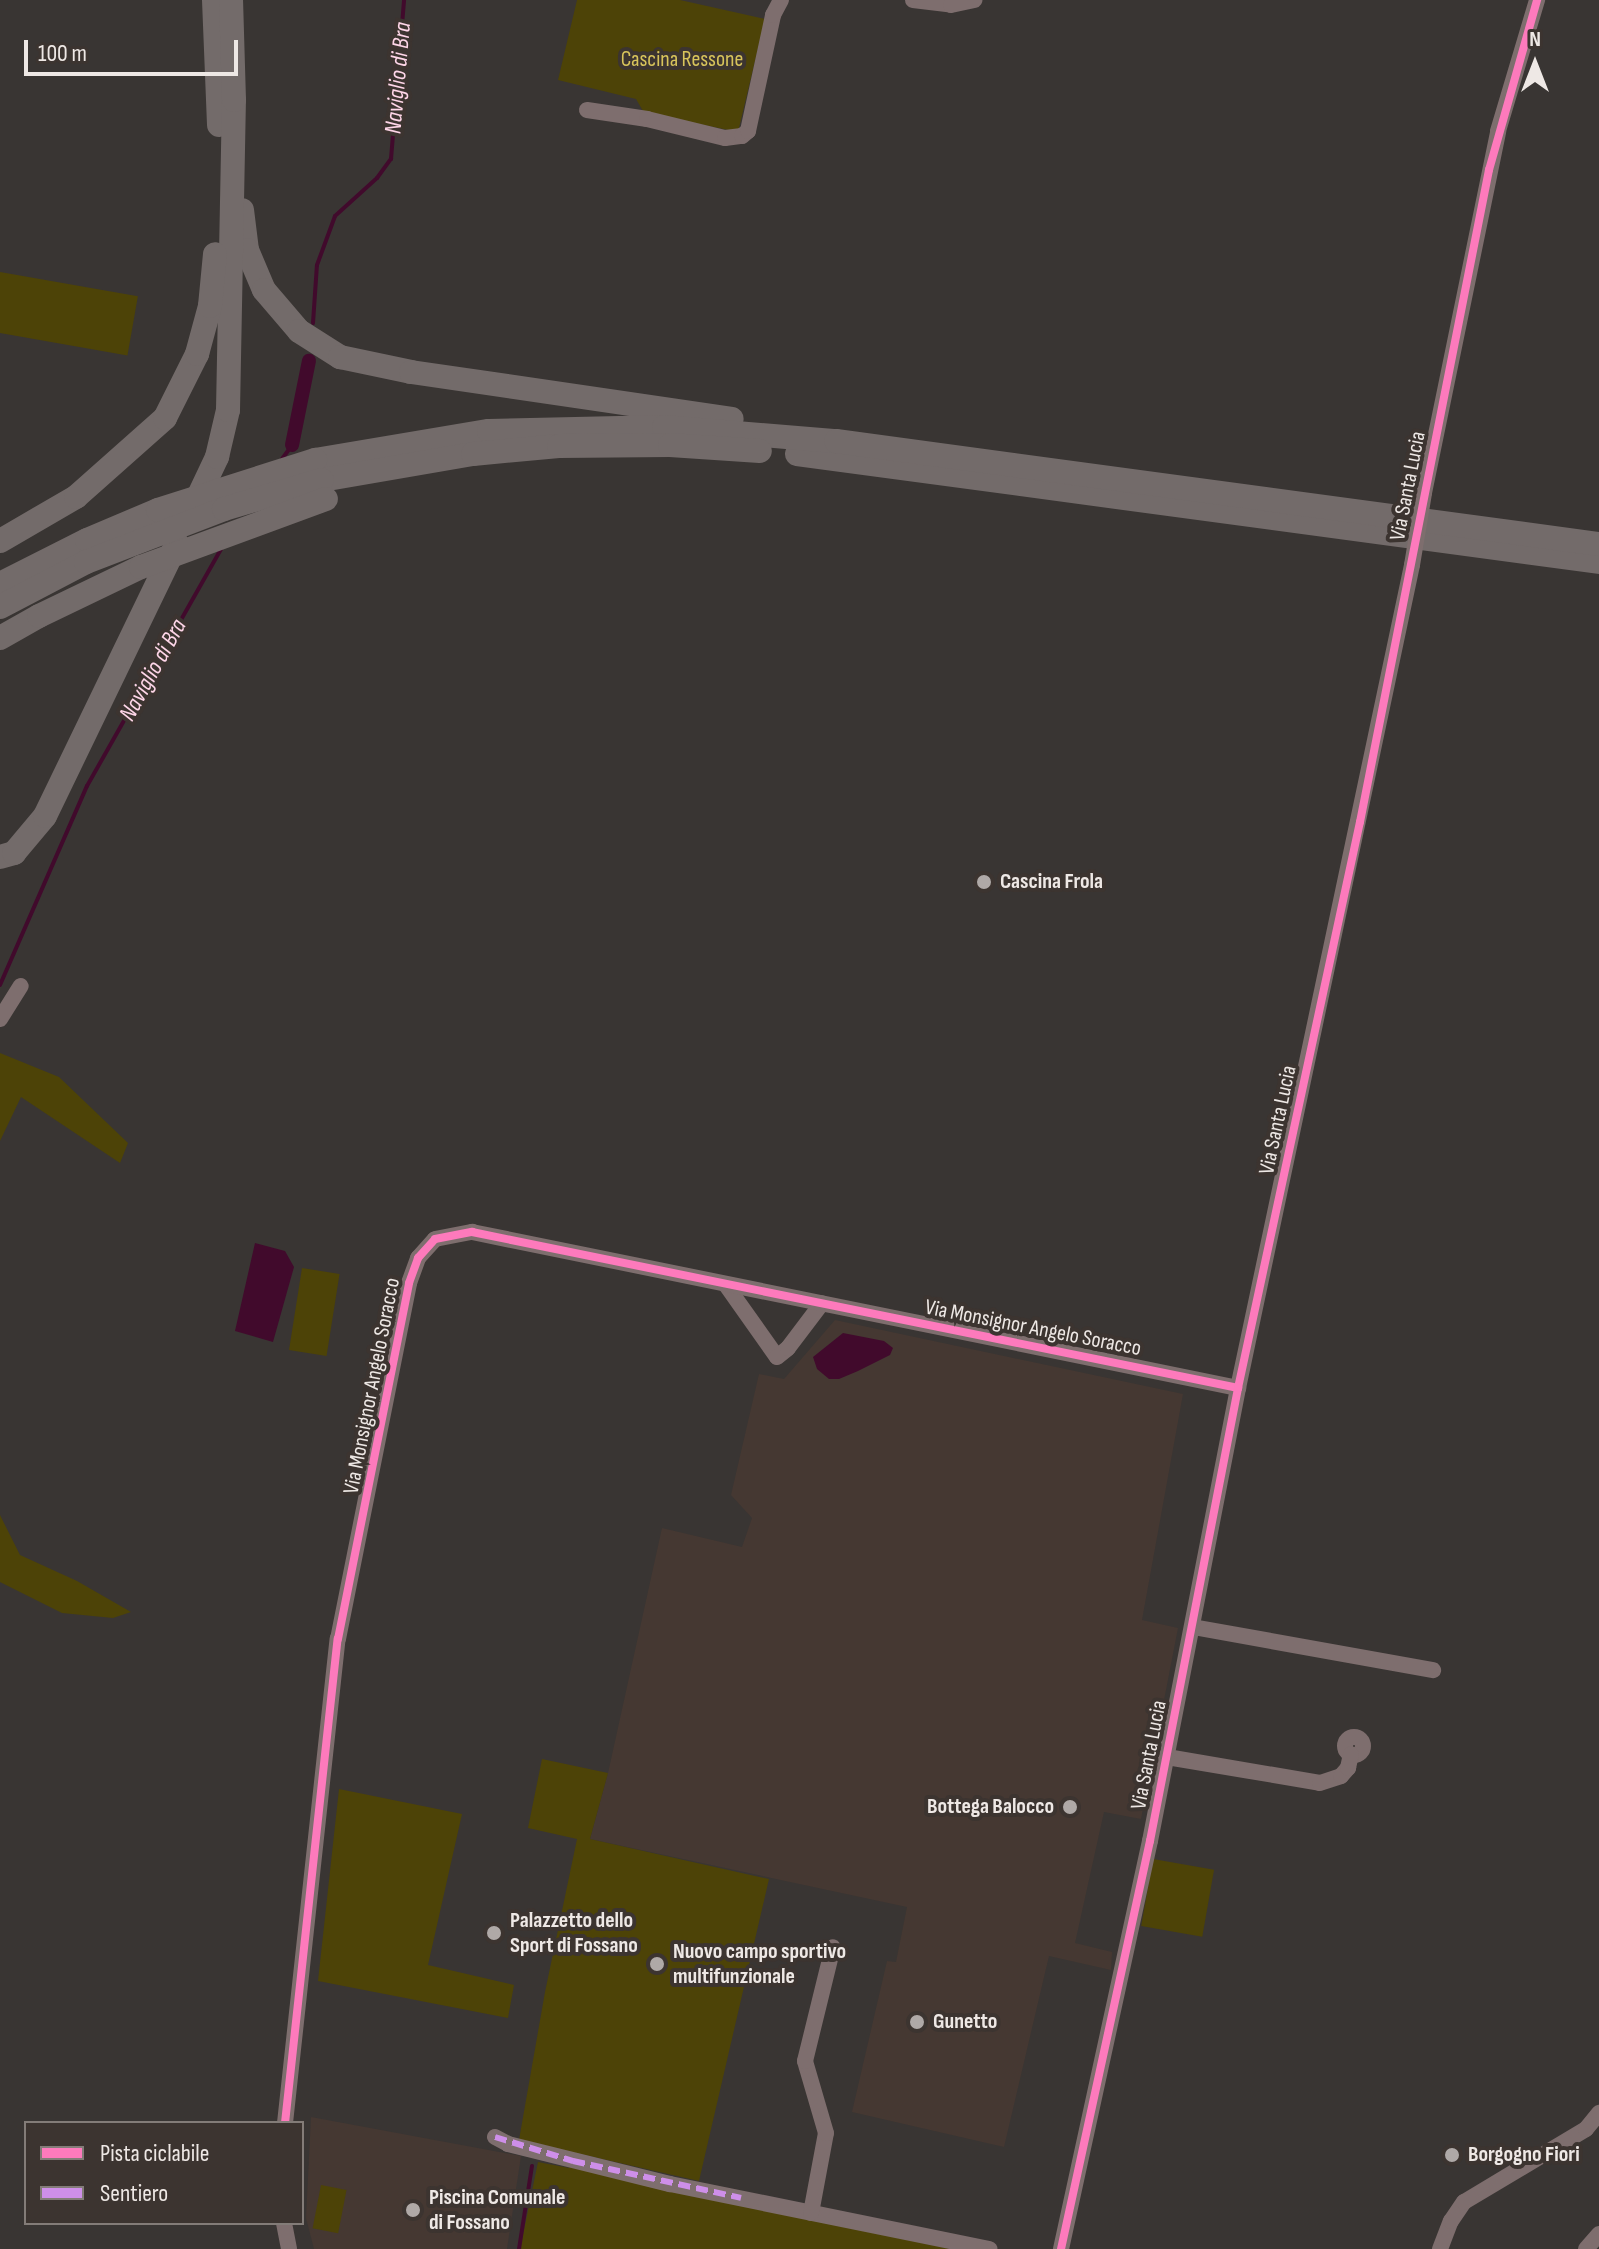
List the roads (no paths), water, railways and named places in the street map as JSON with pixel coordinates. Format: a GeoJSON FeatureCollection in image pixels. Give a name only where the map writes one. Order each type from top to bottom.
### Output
{"type":"FeatureCollection","features":[{"type":"Feature","properties":{"kind":"highway"},"geometry":{"type":"LineString","coordinates":[[214,0],[247,250],[264,290],[299,331],[340,357],[411,372],[708,414],[836,441]]}},
{"type":"Feature","properties":{"kind":"highway"},"geometry":{"type":"LineString","coordinates":[[0,541],[76,497],[154,429],[171,405],[197,354],[210,306],[215,254],[231,0]]}},
{"type":"Feature","properties":{"kind":"highway"},"geometry":{"type":"LineString","coordinates":[[0,857],[14,853],[30,837],[68,769],[131,643],[224,434],[230,362],[226,102]]}},
{"type":"Feature","properties":{"kind":"highway"},"geometry":{"type":"LineString","coordinates":[[0,607],[86,562],[224,509],[489,431],[555,427],[664,427],[836,441],[1599,544]]}},
{"type":"Feature","properties":{"kind":"highway"},"geometry":{"type":"LineString","coordinates":[[0,584],[87,540],[158,510],[382,467],[559,446],[670,445],[815,455],[1041,489],[1599,562]]}},
{"type":"Feature","properties":{"kind":"highway"},"geometry":{"type":"LineString","coordinates":[[0,638],[39,616],[321,479]]}},
{"type":"Feature","properties":{"kind":"highway"},"geometry":{"type":"LineString","coordinates":[[0,840],[19,828],[68,769]]}},
{"type":"Feature","properties":{"kind":"street"},"geometry":{"type":"LineString","coordinates":[[587,110],[647,119],[725,138],[742,136],[748,131],[773,15],[781,0]]}},
{"type":"Feature","properties":{"kind":"street"},"geometry":{"type":"LineString","coordinates":[[913,0],[951,5],[974,0]]}},
{"type":"Feature","properties":{"kind":"street","name":"Via Santa Lucia"},"geometry":{"type":"LineString","coordinates":[[1061,2249],[1167,1757],[1238,1388],[1412,565],[1498,131],[1537,0]]}},
{"type":"Feature","properties":{"kind":"street"},"geometry":{"type":"LineString","coordinates":[[0,1019],[21,986]]}},
{"type":"Feature","properties":{"kind":"street","name":"Via Monsignor Angelo Soracco"},"geometry":{"type":"LineString","coordinates":[[285,2121],[338,1639],[409,1283],[418,1258],[435,1239],[472,1232],[1238,1388]]}},
{"type":"Feature","properties":{"kind":"street"},"geometry":{"type":"LineString","coordinates":[[726,1285],[777,1357],[788,1348],[822,1303]]}},
{"type":"Feature","properties":{"kind":"street"},"geometry":{"type":"LineString","coordinates":[[1193,1627],[1433,1670]]}},
{"type":"Feature","properties":{"kind":"street"},"geometry":{"type":"LineString","coordinates":[[1167,1757],[1320,1783],[1341,1776],[1350,1764],[1351,1754]]}},
{"type":"Feature","properties":{"kind":"street"},"geometry":{"type":"LineString","coordinates":[[811,2213],[826,2133],[805,2061],[833,1947]]}},
{"type":"Feature","properties":{"kind":"street"},"geometry":{"type":"LineString","coordinates":[[1440,2249],[1451,2221],[1464,2202],[1586,2129],[1599,2113]]}},
{"type":"Feature","properties":{"kind":"street"},"geometry":{"type":"LineString","coordinates":[[495,2137],[573,2161],[989,2249]]}},
{"type":"Feature","properties":{"kind":"street"},"geometry":{"type":"LineString","coordinates":[[284,2225],[289,2249]]}},
{"type":"Feature","properties":{"kind":"street"},"geometry":{"type":"LineString","coordinates":[[1586,2249],[1599,2234]]}},
{"type":"Feature","properties":{"kind":"waterway","name":"Naviglio di Bra"},"geometry":{"type":"LineString","coordinates":[[313,323],[317,265],[335,216],[377,178],[391,159],[404,0]]}},
{"type":"Feature","properties":{"kind":"waterway","name":"Naviglio di Bra"},"geometry":{"type":"LineString","coordinates":[[292,445],[309,361]]}},
{"type":"Feature","properties":{"kind":"waterway","name":"Naviglio di Bra"},"geometry":{"type":"LineString","coordinates":[[282,459],[292,445]]}},
{"type":"Feature","properties":{"kind":"waterway","name":"Naviglio di Bra"},"geometry":{"type":"LineString","coordinates":[[0,985],[87,786],[221,549]]}},
{"type":"Feature","properties":{"kind":"waterway"},"geometry":{"type":"LineString","coordinates":[[519,2249],[532,2166]]}},
{"type":"Feature","properties":{"kind":"place","name":"Cascina Frola"},"geometry":{"type":"Point","coordinates":[984,882]}},
{"type":"Feature","properties":{"kind":"place","name":"Bottega Balocco"},"geometry":{"type":"Point","coordinates":[1070,1807]}},
{"type":"Feature","properties":{"kind":"place","name":"Palazzetto dello Sport di Fossano"},"geometry":{"type":"Point","coordinates":[494,1933]}},
{"type":"Feature","properties":{"kind":"place","name":"Nuovo campo sportivo multifunzionale"},"geometry":{"type":"Point","coordinates":[657,1964]}},
{"type":"Feature","properties":{"kind":"place","name":"Gunetto"},"geometry":{"type":"Point","coordinates":[917,2022]}},
{"type":"Feature","properties":{"kind":"place","name":"Borgogno Fiori"},"geometry":{"type":"Point","coordinates":[1452,2155]}},
{"type":"Feature","properties":{"kind":"place","name":"Piscina Comunale di Fossano"},"geometry":{"type":"Point","coordinates":[413,2210]}},
{"type":"Feature","properties":{"kind":"park label","name":"Cascina Ressone"},"geometry":{"type":"Point","coordinates":[682,60]}}]}
